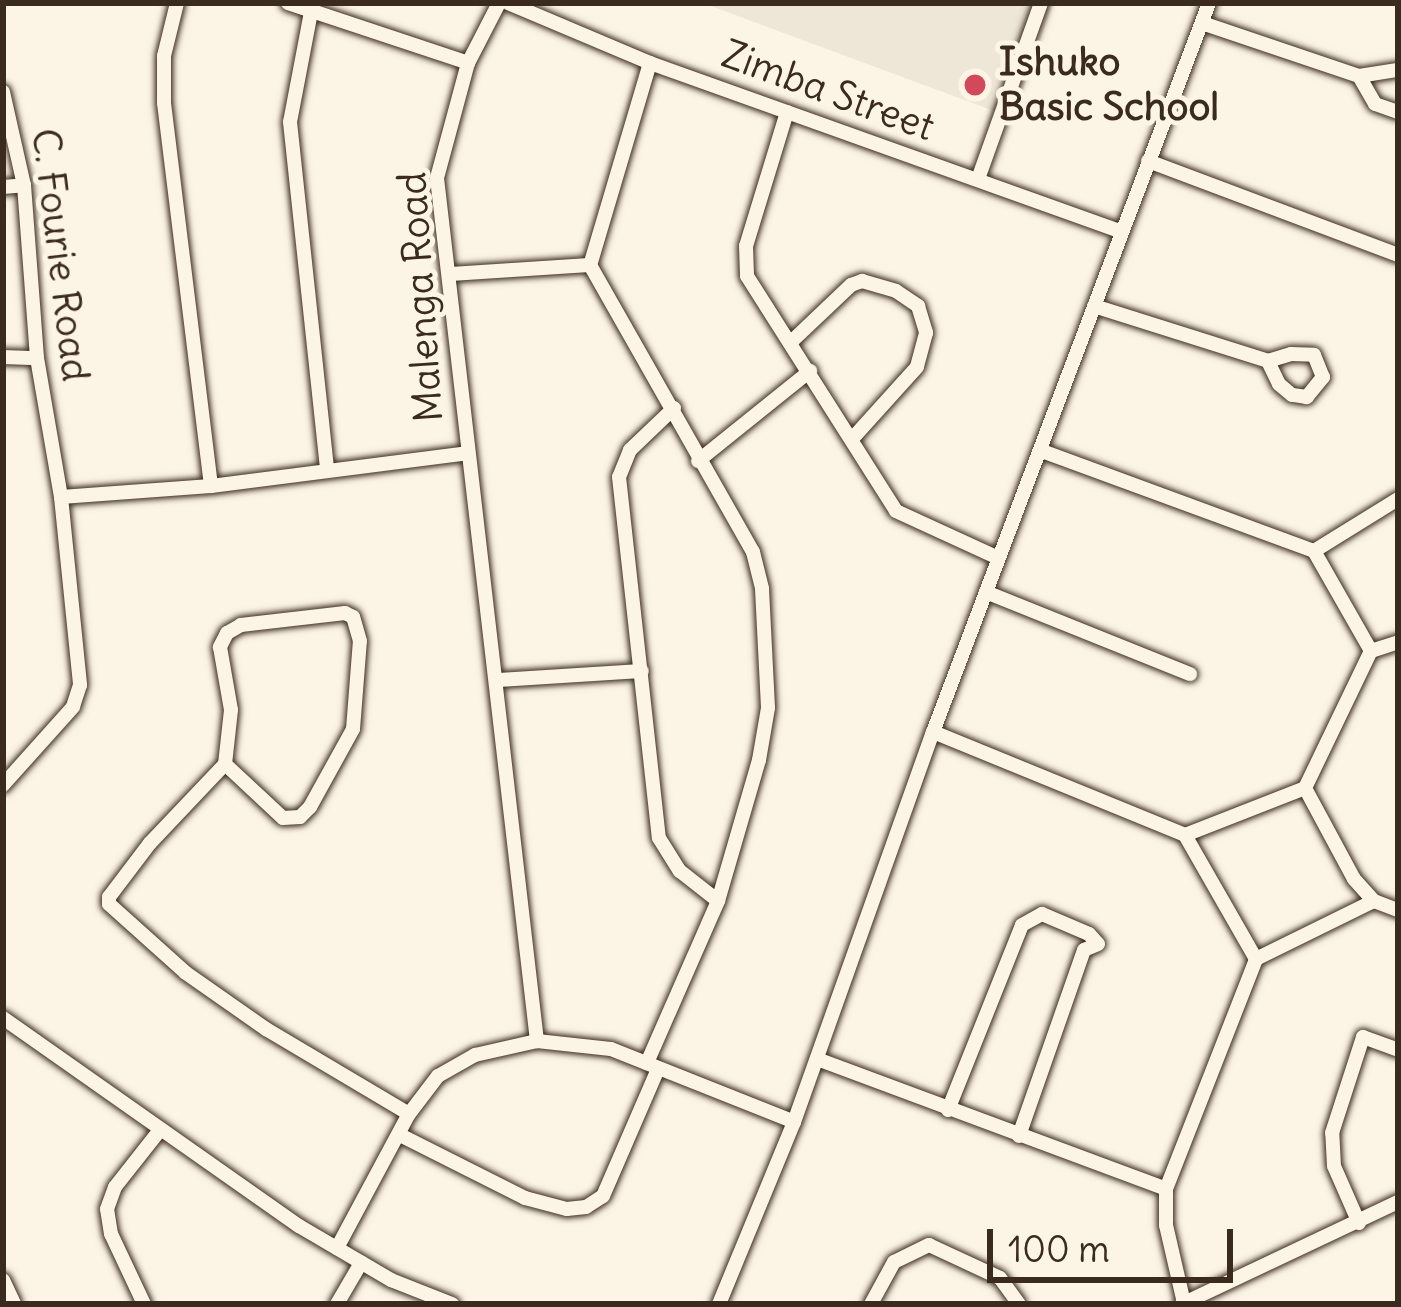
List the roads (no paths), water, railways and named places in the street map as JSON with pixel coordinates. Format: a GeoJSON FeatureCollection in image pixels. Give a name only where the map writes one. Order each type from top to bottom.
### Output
{"type":"FeatureCollection","features":[{"type":"Feature","properties":{"kind":"street"},"geometry":{"type":"LineString","coordinates":[[177,3],[164,56],[164,103],[211,486]]}},
{"type":"Feature","properties":{"kind":"street"},"geometry":{"type":"LineString","coordinates":[[288,3],[468,63]]}},
{"type":"Feature","properties":{"kind":"street","name":"Zimba Street"},"geometry":{"type":"LineString","coordinates":[[504,3],[650,63],[1120,231]]}},
{"type":"Feature","properties":{"kind":"street","name":"Malenga Road"},"geometry":{"type":"LineString","coordinates":[[504,3],[468,63],[437,178],[537,1041]]}},
{"type":"Feature","properties":{"kind":"street"},"geometry":{"type":"LineString","coordinates":[[978,179],[1040,3]]}},
{"type":"Feature","properties":{"kind":"street"},"geometry":{"type":"LineString","coordinates":[[719,1304],[794,1122],[933,733],[1209,3]]}},
{"type":"Feature","properties":{"kind":"street"},"geometry":{"type":"LineString","coordinates":[[311,13],[290,122],[327,469]]}},
{"type":"Feature","properties":{"kind":"street"},"geometry":{"type":"LineString","coordinates":[[1202,23],[1359,76],[1398,70]]}},
{"type":"Feature","properties":{"kind":"street"},"geometry":{"type":"LineString","coordinates":[[400,1135],[525,1198],[567,1209],[586,1207],[603,1196],[718,901],[768,709],[759,572],[674,408],[590,265],[650,63]]}},
{"type":"Feature","properties":{"kind":"street"},"geometry":{"type":"LineString","coordinates":[[1359,76],[1375,104],[1398,112]]}},
{"type":"Feature","properties":{"kind":"street","name":"C. Fourie Road"},"geometry":{"type":"LineString","coordinates":[[3,92],[24,184],[37,358],[61,497],[80,686],[73,707],[3,785]]}},
{"type":"Feature","properties":{"kind":"street"},"geometry":{"type":"LineString","coordinates":[[787,112],[746,246],[747,276],[896,511],[998,558]]}},
{"type":"Feature","properties":{"kind":"street"},"geometry":{"type":"LineString","coordinates":[[1148,161],[1398,255]]}},
{"type":"Feature","properties":{"kind":"street"},"geometry":{"type":"LineString","coordinates":[[3,187],[24,184]]}},
{"type":"Feature","properties":{"kind":"street"},"geometry":{"type":"LineString","coordinates":[[450,274],[590,265]]}},
{"type":"Feature","properties":{"kind":"street"},"geometry":{"type":"LineString","coordinates":[[791,342],[851,284],[862,281],[896,291],[918,306],[926,334],[917,367],[852,439]]}},
{"type":"Feature","properties":{"kind":"street"},"geometry":{"type":"LineString","coordinates":[[1094,306],[1268,362]]}},
{"type":"Feature","properties":{"kind":"street"},"geometry":{"type":"LineString","coordinates":[[3,357],[37,358]]}},
{"type":"Feature","properties":{"kind":"street"},"geometry":{"type":"LineString","coordinates":[[698,461],[810,371]]}},
{"type":"Feature","properties":{"kind":"street"},"geometry":{"type":"LineString","coordinates":[[674,408],[630,450],[619,477],[659,838],[680,871],[718,901]]}},
{"type":"Feature","properties":{"kind":"street"},"geometry":{"type":"LineString","coordinates":[[1042,451],[1314,551],[1371,651]]}},
{"type":"Feature","properties":{"kind":"street"},"geometry":{"type":"LineString","coordinates":[[61,497],[211,486],[466,453]]}},
{"type":"Feature","properties":{"kind":"street"},"geometry":{"type":"LineString","coordinates":[[1314,551],[1398,499]]}},
{"type":"Feature","properties":{"kind":"street"},"geometry":{"type":"LineString","coordinates":[[986,592],[1190,674]]}},
{"type":"Feature","properties":{"kind":"street"},"geometry":{"type":"LineString","coordinates":[[225,764],[284,818],[300,818],[310,807],[353,729],[360,641],[353,617],[241,625],[227,633],[220,647],[231,710],[225,764],[109,896],[113,913],[266,1029],[410,1114]]}},
{"type":"Feature","properties":{"kind":"street"},"geometry":{"type":"LineString","coordinates":[[1185,835],[1305,788],[1371,651],[1398,642]]}},
{"type":"Feature","properties":{"kind":"street"},"geometry":{"type":"LineString","coordinates":[[498,680],[642,671]]}},
{"type":"Feature","properties":{"kind":"street"},"geometry":{"type":"LineString","coordinates":[[933,733],[1185,835],[1256,958]]}},
{"type":"Feature","properties":{"kind":"street"},"geometry":{"type":"LineString","coordinates":[[1305,788],[1354,879],[1374,901],[1398,910]]}},
{"type":"Feature","properties":{"kind":"street"},"geometry":{"type":"LineString","coordinates":[[1374,901],[1256,958],[1166,1189],[1166,1226],[1183,1304],[1398,1202]]}},
{"type":"Feature","properties":{"kind":"street"},"geometry":{"type":"LineString","coordinates":[[948,1110],[1022,925],[1042,914],[1098,944],[1084,950],[1019,1136]]}},
{"type":"Feature","properties":{"kind":"street"},"geometry":{"type":"LineString","coordinates":[[3,1018],[337,1248],[452,1304]]}},
{"type":"Feature","properties":{"kind":"street"},"geometry":{"type":"LineString","coordinates":[[1359,1223],[1334,1166],[1331,1133],[1363,1037],[1398,1050]]}},
{"type":"Feature","properties":{"kind":"street"},"geometry":{"type":"LineString","coordinates":[[337,1248],[410,1114],[453,1066],[537,1041],[610,1049],[794,1122]]}},
{"type":"Feature","properties":{"kind":"street"},"geometry":{"type":"LineString","coordinates":[[817,1059],[1166,1189]]}},
{"type":"Feature","properties":{"kind":"street"},"geometry":{"type":"LineString","coordinates":[[144,1304],[111,1234],[107,1209],[115,1187],[160,1130]]}},
{"type":"Feature","properties":{"kind":"street"},"geometry":{"type":"LineString","coordinates":[[871,1304],[894,1262],[929,1245],[1000,1278],[1019,1304]]}},
{"type":"Feature","properties":{"kind":"street"},"geometry":{"type":"LineString","coordinates":[[337,1304],[361,1263]]}},
{"type":"Feature","properties":{"kind":"street"},"geometry":{"type":"LineString","coordinates":[[3,1282],[14,1304]]}},
{"type":"Feature","properties":{"kind":"place","name":"Ishuko Basic School"},"geometry":{"type":"Point","coordinates":[975,85]}}]}
